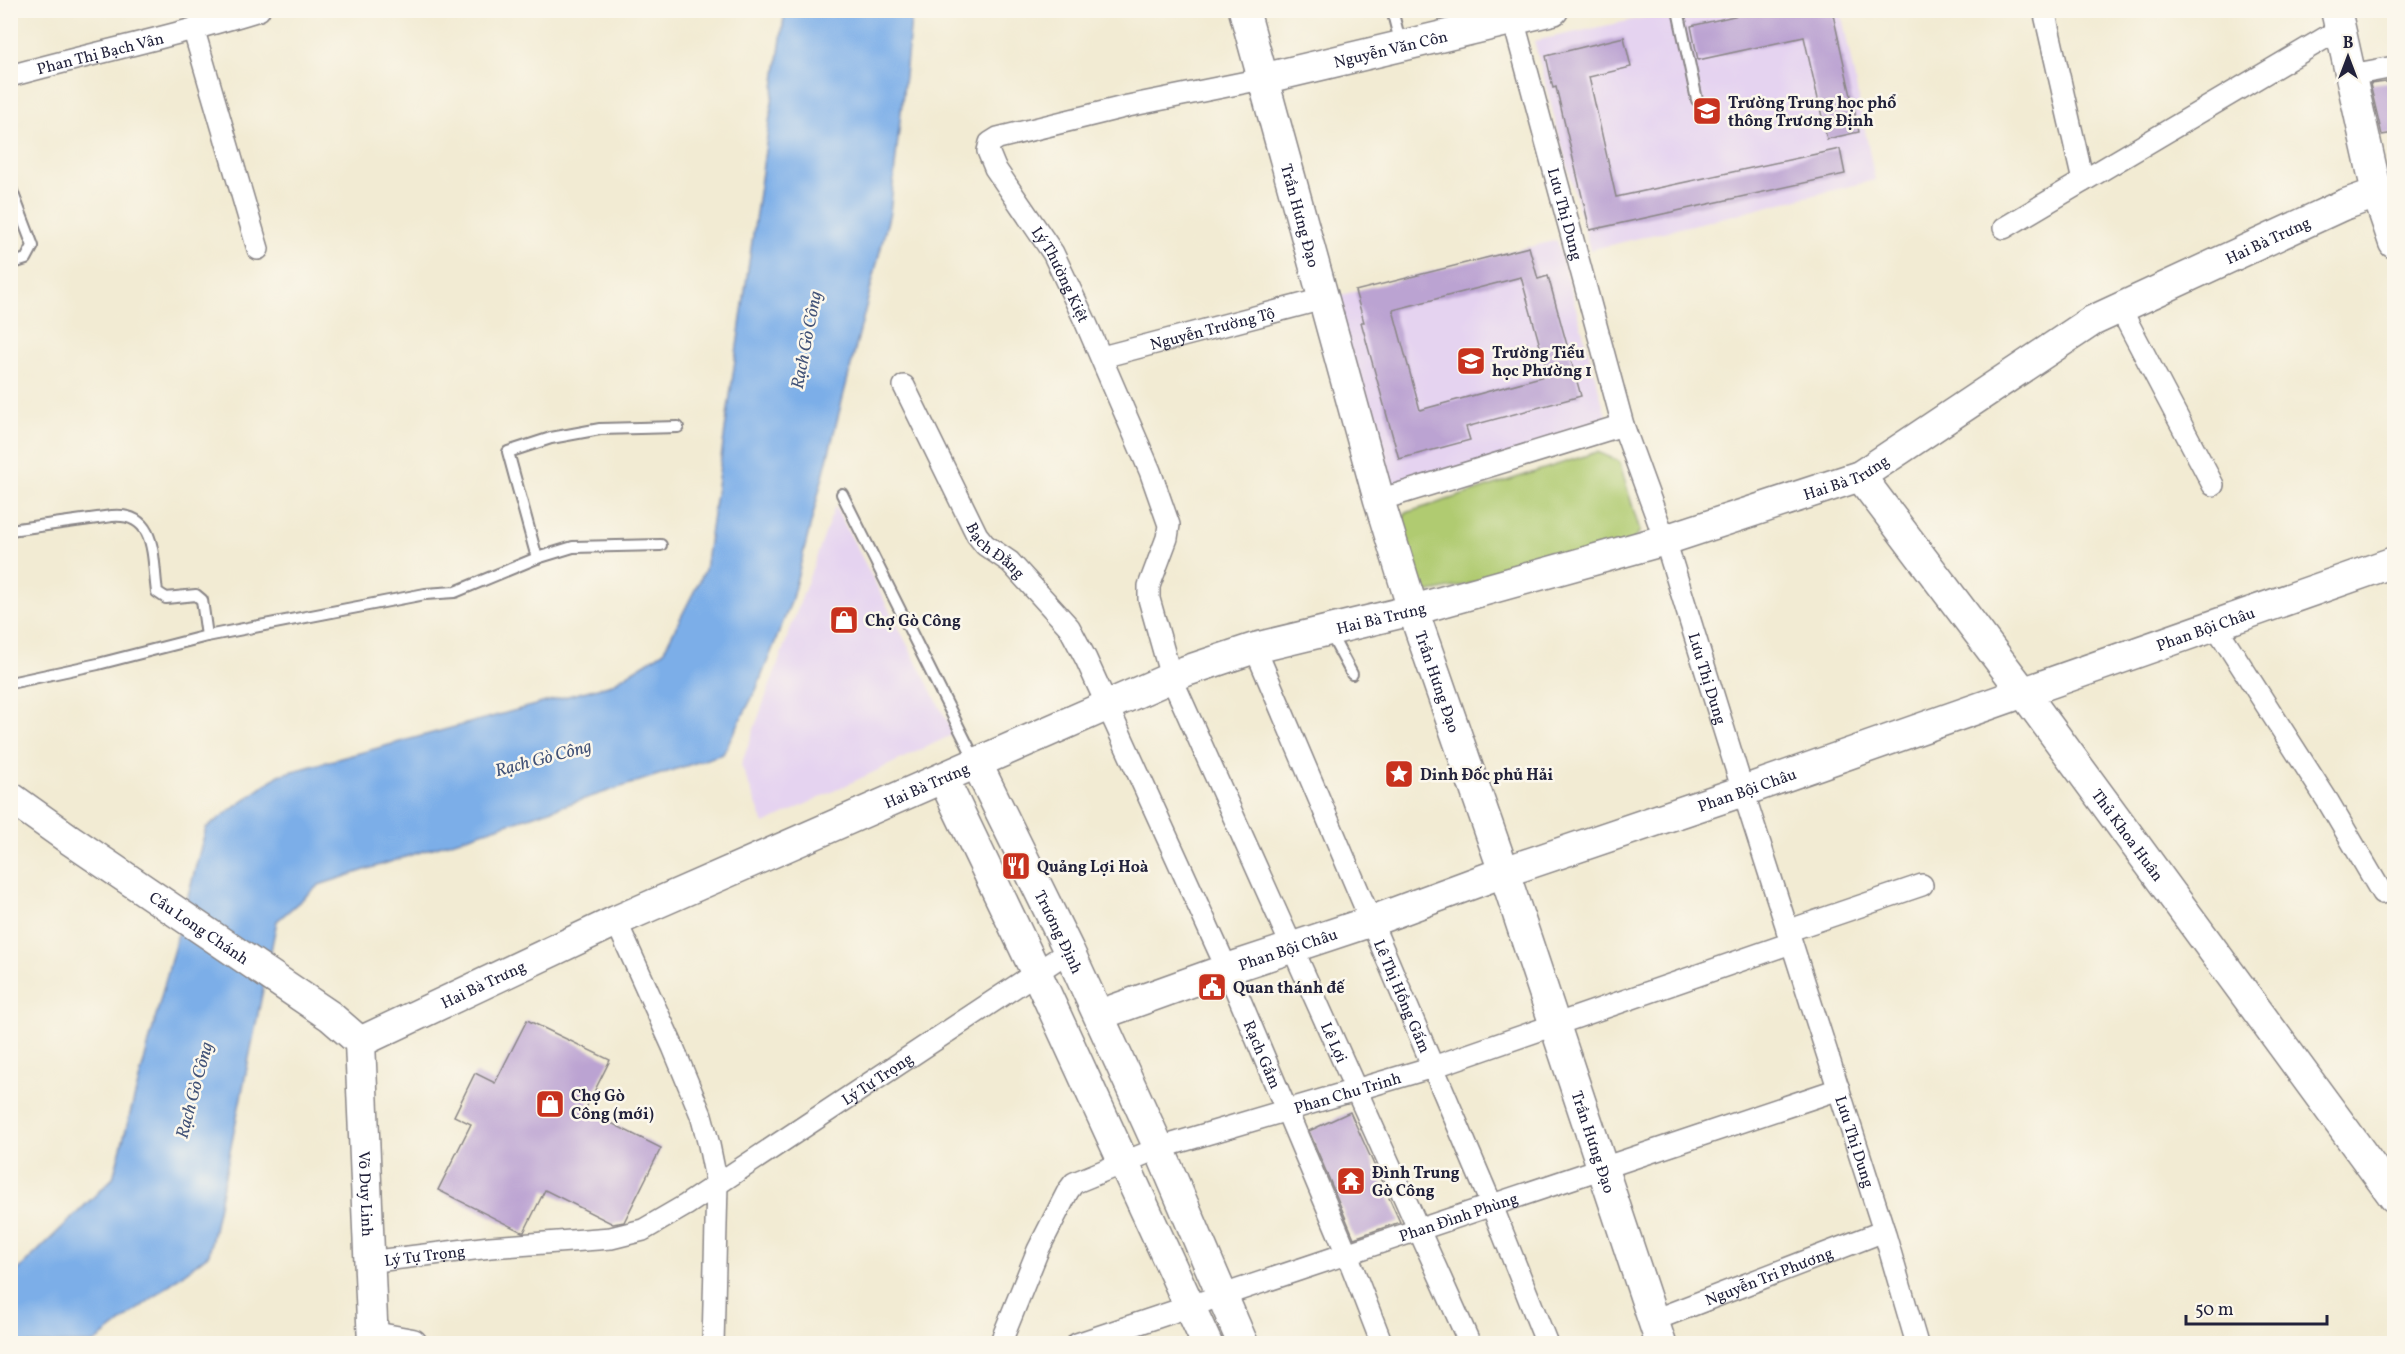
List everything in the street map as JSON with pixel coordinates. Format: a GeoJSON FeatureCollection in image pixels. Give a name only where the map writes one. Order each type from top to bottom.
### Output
{"type":"FeatureCollection","features":[{"type":"Feature","properties":{"kind":"street","name":"Phan Thị Bạch Vân"},"geometry":{"type":"LineString","coordinates":[[10,76],[87,54],[194,31],[260,10]]}},
{"type":"Feature","properties":{"kind":"street","name":"Trần Hưng Đạo"},"geometry":{"type":"LineString","coordinates":[[1244,10],[1379,500],[1413,610],[1504,872],[1658,1332]]}},
{"type":"Feature","properties":{"kind":"street","name":"Nguyễn Văn Côn"},"geometry":{"type":"LineString","coordinates":[[1262,79],[1512,15],[1553,10]]}},
{"type":"Feature","properties":{"kind":"street"},"geometry":{"type":"LineString","coordinates":[[2044,10],[2083,181]]}},
{"type":"Feature","properties":{"kind":"street","name":"Lưu Thị Dung"},"geometry":{"type":"LineString","coordinates":[[1512,15],[1623,425],[1665,540],[1884,1231],[1917,1344]]}},
{"type":"Feature","properties":{"kind":"street"},"geometry":{"type":"LineString","coordinates":[[2004,228],[2083,181],[2338,20],[2350,75],[2385,191],[2394,243]]}},
{"type":"Feature","properties":{"kind":"street"},"geometry":{"type":"LineString","coordinates":[[194,31],[258,249]]}},
{"type":"Feature","properties":{"kind":"street"},"geometry":{"type":"LineString","coordinates":[[2350,75],[2394,67]]}},
{"type":"Feature","properties":{"kind":"street","name":"Lý Thường Kiệt"},"geometry":{"type":"LineString","coordinates":[[1171,677],[1149,599],[1149,586],[1167,538],[1169,525],[1150,471],[1102,357],[1053,253],[995,168],[988,151],[990,143],[998,138],[1128,106],[1262,79]]}},
{"type":"Feature","properties":{"kind":"street","name":"Hai Bà Trưng"},"geometry":{"type":"LineString","coordinates":[[360,1042],[616,921],[1171,677],[1255,648],[1413,610],[1665,540],[1860,476],[2092,321],[2343,206],[2385,191]]}},
{"type":"Feature","properties":{"kind":"street","name":"Nguyễn Trường Tộ"},"geometry":{"type":"LineString","coordinates":[[1102,357],[1323,299]]}},
{"type":"Feature","properties":{"kind":"street"},"geometry":{"type":"LineString","coordinates":[[2120,308],[2213,485]]}},
{"type":"Feature","properties":{"kind":"street","name":"Bạch Đằng"},"geometry":{"type":"LineString","coordinates":[[904,386],[977,535],[985,545],[1010,562],[1069,627],[1107,704]]}},
{"type":"Feature","properties":{"kind":"street"},"geometry":{"type":"LineString","coordinates":[[1379,500],[1623,425]]}},
{"type":"Feature","properties":{"kind":"street","name":"Thủ Khoa Huân"},"geometry":{"type":"LineString","coordinates":[[1860,476],[2024,693],[2394,1197]]}},
{"type":"Feature","properties":{"kind":"street","name":"Phan Bội Châu"},"geometry":{"type":"LineString","coordinates":[[1099,1015],[2394,562]]}},
{"type":"Feature","properties":{"kind":"street"},"geometry":{"type":"LineString","coordinates":[[2215,625],[2330,803],[2382,893]]}},
{"type":"Feature","properties":{"kind":"street","name":"Lê Thị Hồng Gấm"},"geometry":{"type":"LineString","coordinates":[[1255,648],[1492,1206],[1547,1344]]}},
{"type":"Feature","properties":{"kind":"street","name":"Lê Lợi"},"geometry":{"type":"LineString","coordinates":[[1171,677],[1355,1089],[1421,1230],[1470,1344]]}},
{"type":"Feature","properties":{"kind":"street","name":"Rạch Gầm"},"geometry":{"type":"LineString","coordinates":[[1107,704],[1227,969],[1347,1254],[1382,1344]]}},
{"type":"Feature","properties":{"kind":"street","name":"Trương Định"},"geometry":{"type":"LineString","coordinates":[[976,762],[1099,1015],[1243,1344]]}},
{"type":"Feature","properties":{"kind":"street"},"geometry":{"type":"LineString","coordinates":[[943,778],[1036,972],[1208,1344]]}},
{"type":"Feature","properties":{"kind":"street","name":"Cầu Long Chánh"},"geometry":{"type":"LineString","coordinates":[[10,797],[330,1016],[360,1042]]}},
{"type":"Feature","properties":{"kind":"street","name":"Phan Chu Trinh"},"geometry":{"type":"LineString","coordinates":[[1000,1344],[1038,1250],[1074,1183],[1159,1148],[1433,1067],[1554,1026],[1922,885]]}},
{"type":"Feature","properties":{"kind":"street"},"geometry":{"type":"LineString","coordinates":[[616,921],[674,1047],[701,1115],[717,1184],[713,1344]]}},
{"type":"Feature","properties":{"kind":"street","name":"Lý Tự Trọng"},"geometry":{"type":"LineString","coordinates":[[368,1262],[490,1247],[611,1238],[643,1230],[687,1205],[1069,951]]}},
{"type":"Feature","properties":{"kind":"street","name":"Võ Duy Linh"},"geometry":{"type":"LineString","coordinates":[[360,1042],[368,1262],[368,1341]]}},
{"type":"Feature","properties":{"kind":"street","name":"Phan Đình Phùng"},"geometry":{"type":"LineString","coordinates":[[1077,1344],[1839,1089]]}},
{"type":"Feature","properties":{"kind":"street","name":"Nguyễn Tri Phương"},"geometry":{"type":"LineString","coordinates":[[1658,1332],[1884,1231]]}},
{"type":"Feature","properties":{"kind":"street"},"geometry":{"type":"LineString","coordinates":[[368,1341],[412,1344]]}},
{"type":"Feature","properties":{"kind":"lane"},"geometry":{"type":"LineString","coordinates":[[1392,10],[1401,45]]}},
{"type":"Feature","properties":{"kind":"lane"},"geometry":{"type":"LineString","coordinates":[[1678,10],[1697,100]]}},
{"type":"Feature","properties":{"kind":"lane"},"geometry":{"type":"LineString","coordinates":[[10,186],[33,246],[26,259],[10,264]]}},
{"type":"Feature","properties":{"kind":"lane"},"geometry":{"type":"LineString","coordinates":[[537,558],[508,452],[551,438],[600,429],[678,428]]}},
{"type":"Feature","properties":{"kind":"lane","name":"Trương Định"},"geometry":{"type":"LineString","coordinates":[[842,494],[976,762]]}},
{"type":"Feature","properties":{"kind":"lane"},"geometry":{"type":"LineString","coordinates":[[10,530],[112,516],[129,516],[136,519],[145,527],[149,536],[157,592],[166,597],[196,595],[200,597],[207,636]]}},
{"type":"Feature","properties":{"kind":"lane"},"geometry":{"type":"LineString","coordinates":[[10,683],[98,664],[207,636],[425,594],[455,592],[537,558],[573,547],[661,545]]}},
{"type":"Feature","properties":{"kind":"lane"},"geometry":{"type":"LineString","coordinates":[[1328,630],[1352,674]]}},
{"type":"Feature","properties":{"kind":"shaded area","name":"Trường Trung học phổ thông Trương Định"},"geometry":{"type":"Polygon","coordinates":[[[1675,11],[1841,11],[1875,180],[1590,250],[1534,41],[1675,11]]]}},
{"type":"Feature","properties":{"kind":"shaded area","name":"Trường Tiểu học Phường 1"},"geometry":{"type":"Polygon","coordinates":[[[1557,240],[1609,426],[1390,497],[1333,297],[1557,240]]]}},
{"type":"Feature","properties":{"kind":"shaded area","name":"Chợ Gò Công"},"geometry":{"type":"Polygon","coordinates":[[[835,506],[954,734],[764,824],[741,765],[835,506]]]}},
{"type":"Feature","properties":{"kind":"green space"},"geometry":{"type":"Polygon","coordinates":[[[1597,452],[1619,461],[1640,531],[1626,552],[1416,595],[1397,528],[1406,513],[1597,452]]]}},
{"type":"Feature","properties":{"kind":"water","name":"Rạch Gò Công"},"geometry":{"type":"Polygon","coordinates":[[[785,11],[912,11],[890,212],[791,602],[756,690],[723,754],[319,885],[277,921],[209,1254],[94,1343],[11,1344],[11,1277],[113,1178],[206,828],[279,775],[612,684],[663,652],[705,570],[785,11]]]}},
{"type":"Feature","properties":{"kind":"building"},"geometry":{"type":"Polygon","coordinates":[[[1760,10],[1832,10],[1859,132],[1827,139],[1804,37],[1698,60],[1691,26],[1760,10]]]}},
{"type":"Feature","properties":{"kind":"building"},"geometry":{"type":"Polygon","coordinates":[[[1624,37],[1631,67],[1589,77],[1616,197],[1840,149],[1845,174],[1590,230],[1556,87],[1553,88],[1546,56],[1624,37]]]}},
{"type":"Feature","properties":{"kind":"building"},"geometry":{"type":"Polygon","coordinates":[[[2394,81],[2394,133],[2382,135],[2370,84],[2394,81]]]}},
{"type":"Feature","properties":{"kind":"building"},"geometry":{"type":"Polygon","coordinates":[[[1529,247],[1538,279],[1548,276],[1581,396],[1466,427],[1470,440],[1399,459],[1361,322],[1364,322],[1355,291],[1529,247]],[[1521,277],[1393,310],[1420,410],[1548,375],[1521,277]]]}},
{"type":"Feature","properties":{"kind":"building"},"geometry":{"type":"Polygon","coordinates":[[[527,1020],[610,1060],[585,1110],[661,1148],[624,1222],[613,1224],[545,1190],[522,1232],[438,1190],[471,1124],[454,1116],[475,1073],[495,1083],[527,1020]]]}},
{"type":"Feature","properties":{"kind":"building","name":"Đình Trung Gò Công"},"geometry":{"type":"Polygon","coordinates":[[[1350,1112],[1400,1222],[1354,1238],[1309,1131],[1350,1112]]]}},
{"type":"Feature","properties":{"kind":"place","name":"Trường Trung học phổ thông Trương Định"},"geometry":{"type":"Point","coordinates":[1707,111]}},
{"type":"Feature","properties":{"kind":"place","name":"Trường Tiểu học Phường 1"},"geometry":{"type":"Point","coordinates":[1471,361]}},
{"type":"Feature","properties":{"kind":"place","name":"Chợ Gò Công"},"geometry":{"type":"Point","coordinates":[844,620]}},
{"type":"Feature","properties":{"kind":"place","name":"Dinh Đốc phủ Hải"},"geometry":{"type":"Point","coordinates":[1399,774]}},
{"type":"Feature","properties":{"kind":"place","name":"Quảng Lợi Hoà"},"geometry":{"type":"Point","coordinates":[1016,866]}},
{"type":"Feature","properties":{"kind":"place","name":"Quan thánh đế"},"geometry":{"type":"Point","coordinates":[1212,987]}},
{"type":"Feature","properties":{"kind":"place","name":"Chợ Gò Công (mới)"},"geometry":{"type":"Point","coordinates":[550,1104]}},
{"type":"Feature","properties":{"kind":"place","name":"Đình Trung Gò Công"},"geometry":{"type":"Point","coordinates":[1351,1181]}}]}
